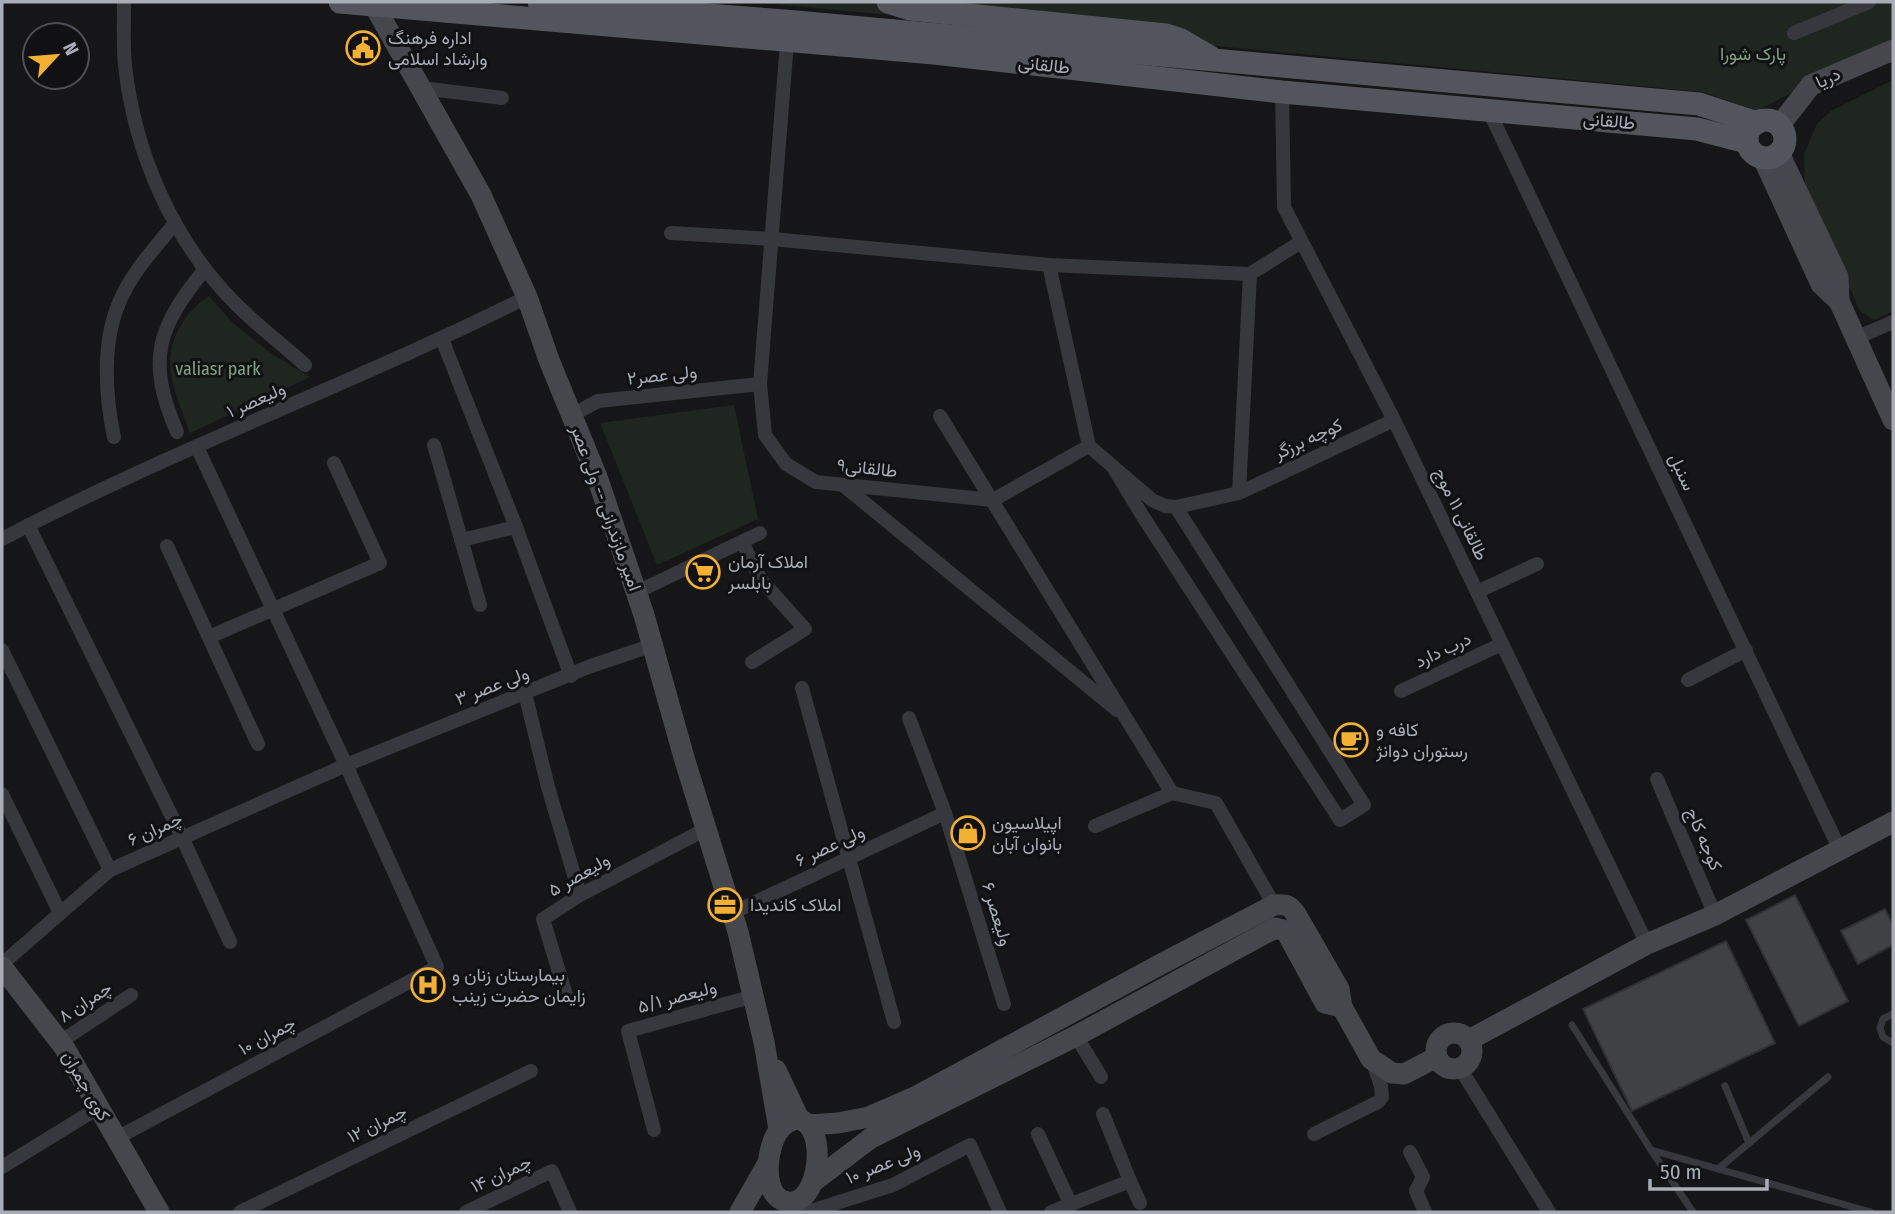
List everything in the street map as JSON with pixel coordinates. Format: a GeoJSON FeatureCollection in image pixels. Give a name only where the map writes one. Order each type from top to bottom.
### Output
{"type":"FeatureCollection","features":[{"type":"Feature","properties":{"kind":"main road","name":"طالقانی"},"geometry":{"type":"LineString","coordinates":[[340,2],[934,53],[1282,92],[1697,129],[1765,140]]}},
{"type":"Feature","properties":{"kind":"main road","name":"طالقانی"},"geometry":{"type":"LineString","coordinates":[[539,2],[785,21],[1699,104],[1765,140]]}},
{"type":"Feature","properties":{"kind":"main road"},"geometry":{"type":"LineString","coordinates":[[888,2],[910,9],[1173,38],[1215,61]]}},
{"type":"Feature","properties":{"kind":"street"},"geometry":{"type":"LineString","coordinates":[[124,2],[125,65],[137,130],[159,192],[175,223],[205,269],[233,302],[306,365]]}},
{"type":"Feature","properties":{"kind":"street"},"geometry":{"type":"LineString","coordinates":[[1794,33],[1869,2]]}},
{"type":"Feature","properties":{"kind":"street","name":"امیر مازندرانی -- ولی عصر"},"geometry":{"type":"LineString","coordinates":[[374,3],[481,195],[527,297],[549,360],[597,477],[637,592],[733,914],[764,1042]]}},
{"type":"Feature","properties":{"kind":"street","name":"طالقانی۹"},"geometry":{"type":"LineString","coordinates":[[787,42],[760,384],[765,435],[786,464],[816,482],[993,500]]}},
{"type":"Feature","properties":{"kind":"street","name":"دریا"},"geometry":{"type":"LineString","coordinates":[[1765,140],[1811,85],[1893,50]]}},
{"type":"Feature","properties":{"kind":"street"},"geometry":{"type":"LineString","coordinates":[[422,88],[502,98]]}},
{"type":"Feature","properties":{"kind":"street","name":"طالقانی ۱۱ موج"},"geometry":{"type":"LineString","coordinates":[[1282,92],[1284,207],[1394,420],[1647,944]]}},
{"type":"Feature","properties":{"kind":"street","name":"سنبل"},"geometry":{"type":"LineString","coordinates":[[1489,111],[1840,850]]}},
{"type":"Feature","properties":{"kind":"street"},"geometry":{"type":"LineString","coordinates":[[1765,140],[1821,285],[1839,301],[1893,420]]}},
{"type":"Feature","properties":{"kind":"street"},"geometry":{"type":"LineString","coordinates":[[114,437],[107,395],[106,363],[118,303],[137,271],[175,223]]}},
{"type":"Feature","properties":{"kind":"street"},"geometry":{"type":"LineString","coordinates":[[671,233],[772,239],[1049,265],[1250,274],[1301,242]]}},
{"type":"Feature","properties":{"kind":"street"},"geometry":{"type":"LineString","coordinates":[[1049,265],[1089,446],[1152,500],[1165,506],[1176,507],[1364,805],[1340,820],[1113,467]]}},
{"type":"Feature","properties":{"kind":"street"},"geometry":{"type":"LineString","coordinates":[[177,432],[164,402],[159,376],[160,346],[170,319],[205,269]]}},
{"type":"Feature","properties":{"kind":"street"},"geometry":{"type":"LineString","coordinates":[[1239,493],[1250,274]]}},
{"type":"Feature","properties":{"kind":"street","name":"ولیعصر ۱"},"geometry":{"type":"LineString","coordinates":[[2,539],[197,447],[442,339],[527,297]]}},
{"type":"Feature","properties":{"kind":"street"},"geometry":{"type":"LineString","coordinates":[[1856,338],[1893,322]]}},
{"type":"Feature","properties":{"kind":"street"},"geometry":{"type":"LineString","coordinates":[[442,339],[571,676]]}},
{"type":"Feature","properties":{"kind":"street","name":"ولی عصر۲"},"geometry":{"type":"LineString","coordinates":[[572,415],[598,401],[760,384]]}},
{"type":"Feature","properties":{"kind":"street"},"geometry":{"type":"LineString","coordinates":[[940,416],[1172,793]]}},
{"type":"Feature","properties":{"kind":"street","name":"کوچه برزگر"},"geometry":{"type":"LineString","coordinates":[[1176,507],[1239,493],[1394,420]]}},
{"type":"Feature","properties":{"kind":"street"},"geometry":{"type":"LineString","coordinates":[[435,446],[480,605]]}},
{"type":"Feature","properties":{"kind":"street"},"geometry":{"type":"LineString","coordinates":[[993,500],[1089,446]]}},
{"type":"Feature","properties":{"kind":"street"},"geometry":{"type":"LineString","coordinates":[[197,447],[346,765]]}},
{"type":"Feature","properties":{"kind":"street"},"geometry":{"type":"LineString","coordinates":[[209,637],[380,563],[334,463]]}},
{"type":"Feature","properties":{"kind":"street"},"geometry":{"type":"LineString","coordinates":[[842,485],[1125,716]]}},
{"type":"Feature","properties":{"kind":"street"},"geometry":{"type":"LineString","coordinates":[[28,525],[183,837],[230,942]]}},
{"type":"Feature","properties":{"kind":"street"},"geometry":{"type":"LineString","coordinates":[[461,540],[516,527]]}},
{"type":"Feature","properties":{"kind":"street"},"geometry":{"type":"LineString","coordinates":[[637,592],[760,533]]}},
{"type":"Feature","properties":{"kind":"street"},"geometry":{"type":"LineString","coordinates":[[742,542],[761,580],[805,629],[752,662]]}},
{"type":"Feature","properties":{"kind":"street"},"geometry":{"type":"LineString","coordinates":[[167,546],[258,744]]}},
{"type":"Feature","properties":{"kind":"street"},"geometry":{"type":"LineString","coordinates":[[1477,592],[1537,564]]}},
{"type":"Feature","properties":{"kind":"street","name":"درب دارد"},"geometry":{"type":"LineString","coordinates":[[1401,691],[1502,644]]}},
{"type":"Feature","properties":{"kind":"street","name":"ولی عصر ۳"},"geometry":{"type":"LineString","coordinates":[[346,765],[591,666],[653,645]]}},
{"type":"Feature","properties":{"kind":"street"},"geometry":{"type":"LineString","coordinates":[[2,650],[110,870]]}},
{"type":"Feature","properties":{"kind":"street"},"geometry":{"type":"LineString","coordinates":[[1688,680],[1746,650]]}},
{"type":"Feature","properties":{"kind":"street"},"geometry":{"type":"LineString","coordinates":[[802,688],[894,1022]]}},
{"type":"Feature","properties":{"kind":"street"},"geometry":{"type":"LineString","coordinates":[[525,693],[548,787],[580,895]]}},
{"type":"Feature","properties":{"kind":"street","name":"ولیعصر ۶"},"geometry":{"type":"LineString","coordinates":[[909,718],[945,813],[1004,1004]]}},
{"type":"Feature","properties":{"kind":"street","name":"چمران ۶"},"geometry":{"type":"LineString","coordinates":[[2,966],[110,870],[346,765]]}},
{"type":"Feature","properties":{"kind":"street","name":"چمران ۱۰"},"geometry":{"type":"LineString","coordinates":[[116,1139],[437,967],[346,765]]}},
{"type":"Feature","properties":{"kind":"street","name":"کوجه کاج"},"geometry":{"type":"LineString","coordinates":[[1657,779],[1715,915]]}},
{"type":"Feature","properties":{"kind":"street"},"geometry":{"type":"LineString","coordinates":[[1095,826],[1172,793],[1216,803],[1274,905]]}},
{"type":"Feature","properties":{"kind":"street"},"geometry":{"type":"LineString","coordinates":[[2,794],[60,913]]}},
{"type":"Feature","properties":{"kind":"street","name":"ولی عصر ۶"},"geometry":{"type":"LineString","coordinates":[[733,914],[945,813]]}},
{"type":"Feature","properties":{"kind":"street"},"geometry":{"type":"LineString","coordinates":[[1469,1040],[1647,944],[1715,915],[1893,822]]}},
{"type":"Feature","properties":{"kind":"street","name":"ولیعصر ۵"},"geometry":{"type":"LineString","coordinates":[[566,995],[543,919],[580,895],[706,829]]}},
{"type":"Feature","properties":{"kind":"street"},"geometry":{"type":"LineString","coordinates":[[779,1129],[786,1123],[838,1124],[869,1117],[915,1097],[1274,905],[1285,904],[1292,906],[1339,989],[1342,1007],[1371,1059],[1381,1086],[1382,1097],[1378,1102],[1314,1134]]}},
{"type":"Feature","properties":{"kind":"street"},"geometry":{"type":"LineString","coordinates":[[813,1182],[871,1138],[1076,1037],[1275,928],[1286,931],[1325,1003],[1342,1007]]}},
{"type":"Feature","properties":{"kind":"street","name":"کوی چمران"},"geometry":{"type":"LineString","coordinates":[[2,966],[60,1042],[159,1212]]}},
{"type":"Feature","properties":{"kind":"street"},"geometry":{"type":"LineString","coordinates":[[1114,990],[1124,1010]]}},
{"type":"Feature","properties":{"kind":"street","name":"چمران ۸"},"geometry":{"type":"LineString","coordinates":[[60,1042],[131,995]]}},
{"type":"Feature","properties":{"kind":"street","name":"ولیعصر ۵/۱"},"geometry":{"type":"LineString","coordinates":[[654,1130],[628,1031],[754,996]]}},
{"type":"Feature","properties":{"kind":"street"},"geometry":{"type":"LineString","coordinates":[[1454,1033],[1469,1040],[1472,1054],[1468,1063],[1460,1068],[1449,1069],[1437,1057],[1437,1046],[1443,1037],[1454,1033]]}},
{"type":"Feature","properties":{"kind":"street"},"geometry":{"type":"LineString","coordinates":[[1076,1037],[1101,1077]]}},
{"type":"Feature","properties":{"kind":"street"},"geometry":{"type":"LineString","coordinates":[[764,1042],[816,1143],[816,1173],[796,1209],[774,1194],[768,1181],[769,1161]]}},
{"type":"Feature","properties":{"kind":"street"},"geometry":{"type":"LineString","coordinates":[[740,1212],[769,1161],[779,1129],[764,1042]]}},
{"type":"Feature","properties":{"kind":"street"},"geometry":{"type":"LineString","coordinates":[[1371,1059],[1392,1073],[1404,1074],[1437,1057]]}},
{"type":"Feature","properties":{"kind":"street"},"geometry":{"type":"LineString","coordinates":[[1460,1068],[1549,1212]]}},
{"type":"Feature","properties":{"kind":"street","name":"چمران ۱۲"},"geometry":{"type":"LineString","coordinates":[[240,1212],[531,1071]]}},
{"type":"Feature","properties":{"kind":"street"},"geometry":{"type":"LineString","coordinates":[[2,1167],[98,1108]]}},
{"type":"Feature","properties":{"kind":"street"},"geometry":{"type":"LineString","coordinates":[[1103,1114],[1140,1203]]}},
{"type":"Feature","properties":{"kind":"street"},"geometry":{"type":"LineString","coordinates":[[1038,1134],[1071,1205]]}},
{"type":"Feature","properties":{"kind":"street","name":"ولی عصر ۱۰"},"geometry":{"type":"LineString","coordinates":[[796,1209],[893,1185],[970,1145],[1000,1212]]}},
{"type":"Feature","properties":{"kind":"street"},"geometry":{"type":"LineString","coordinates":[[1410,1152],[1423,1177],[1416,1191],[1425,1212]]}},
{"type":"Feature","properties":{"kind":"street","name":"چمران ۱۴"},"geometry":{"type":"LineString","coordinates":[[466,1212],[552,1171],[570,1212]]}},
{"type":"Feature","properties":{"kind":"street"},"geometry":{"type":"LineString","coordinates":[[1051,1212],[1130,1181]]}},
{"type":"Feature","properties":{"kind":"lane"},"geometry":{"type":"LineString","coordinates":[[1893,1014],[1884,1019],[1880,1028],[1883,1037],[1893,1043]]}},
{"type":"Feature","properties":{"kind":"lane"},"geometry":{"type":"LineString","coordinates":[[1572,1025],[1693,1212]]}},
{"type":"Feature","properties":{"kind":"lane"},"geometry":{"type":"LineString","coordinates":[[1718,1169],[1828,1077]]}},
{"type":"Feature","properties":{"kind":"lane"},"geometry":{"type":"LineString","coordinates":[[1725,1086],[1749,1143]]}},
{"type":"Feature","properties":{"kind":"lane"},"geometry":{"type":"LineString","coordinates":[[1651,1150],[1871,1212]]}},
{"type":"Feature","properties":{"kind":"green space","name":"پارک شورا"},"geometry":{"type":"Polygon","coordinates":[[[751,2],[1893,2],[1893,40],[1757,111],[1703,92],[751,2]]]}},
{"type":"Feature","properties":{"kind":"green space"},"geometry":{"type":"Polygon","coordinates":[[[1893,80],[1893,311],[1874,320],[1860,311],[1805,191],[1804,154],[1817,124],[1831,111],[1893,80]]]}},
{"type":"Feature","properties":{"kind":"green space","name":"valiasr park"},"geometry":{"type":"Polygon","coordinates":[[[209,296],[232,322],[269,352],[310,377],[190,433],[172,381],[171,354],[181,325],[193,309],[209,296]]]}},
{"type":"Feature","properties":{"kind":"green space"},"geometry":{"type":"Polygon","coordinates":[[[734,405],[758,519],[657,565],[600,423],[734,405]]]}},
{"type":"Feature","properties":{"kind":"building"},"geometry":{"type":"Polygon","coordinates":[[[1795,895],[1848,1001],[1799,1026],[1746,920],[1795,895]]]}},
{"type":"Feature","properties":{"kind":"building"},"geometry":{"type":"Polygon","coordinates":[[[1885,909],[1893,925],[1893,945],[1858,964],[1841,931],[1885,909]]]}},
{"type":"Feature","properties":{"kind":"building"},"geometry":{"type":"Polygon","coordinates":[[[1726,941],[1775,1043],[1632,1111],[1583,1009],[1726,941]]]}},
{"type":"Feature","properties":{"kind":"place","name":"اداره فرهنگ وارشاد اسلامی"},"geometry":{"type":"Point","coordinates":[363,48]}},
{"type":"Feature","properties":{"kind":"place","name":"املاک آرمان بابلسر"},"geometry":{"type":"Point","coordinates":[703,572]}},
{"type":"Feature","properties":{"kind":"place","name":"کافه و رستوران دوانژ"},"geometry":{"type":"Point","coordinates":[1351,740]}},
{"type":"Feature","properties":{"kind":"place","name":"اپیلاسیون بانوان آبان"},"geometry":{"type":"Point","coordinates":[968,833]}},
{"type":"Feature","properties":{"kind":"place","name":"املاک کاندیدا"},"geometry":{"type":"Point","coordinates":[725,905]}},
{"type":"Feature","properties":{"kind":"place","name":"بیمارستان زنان و زایمان حضرت زینب"},"geometry":{"type":"Point","coordinates":[428,985]}}]}
